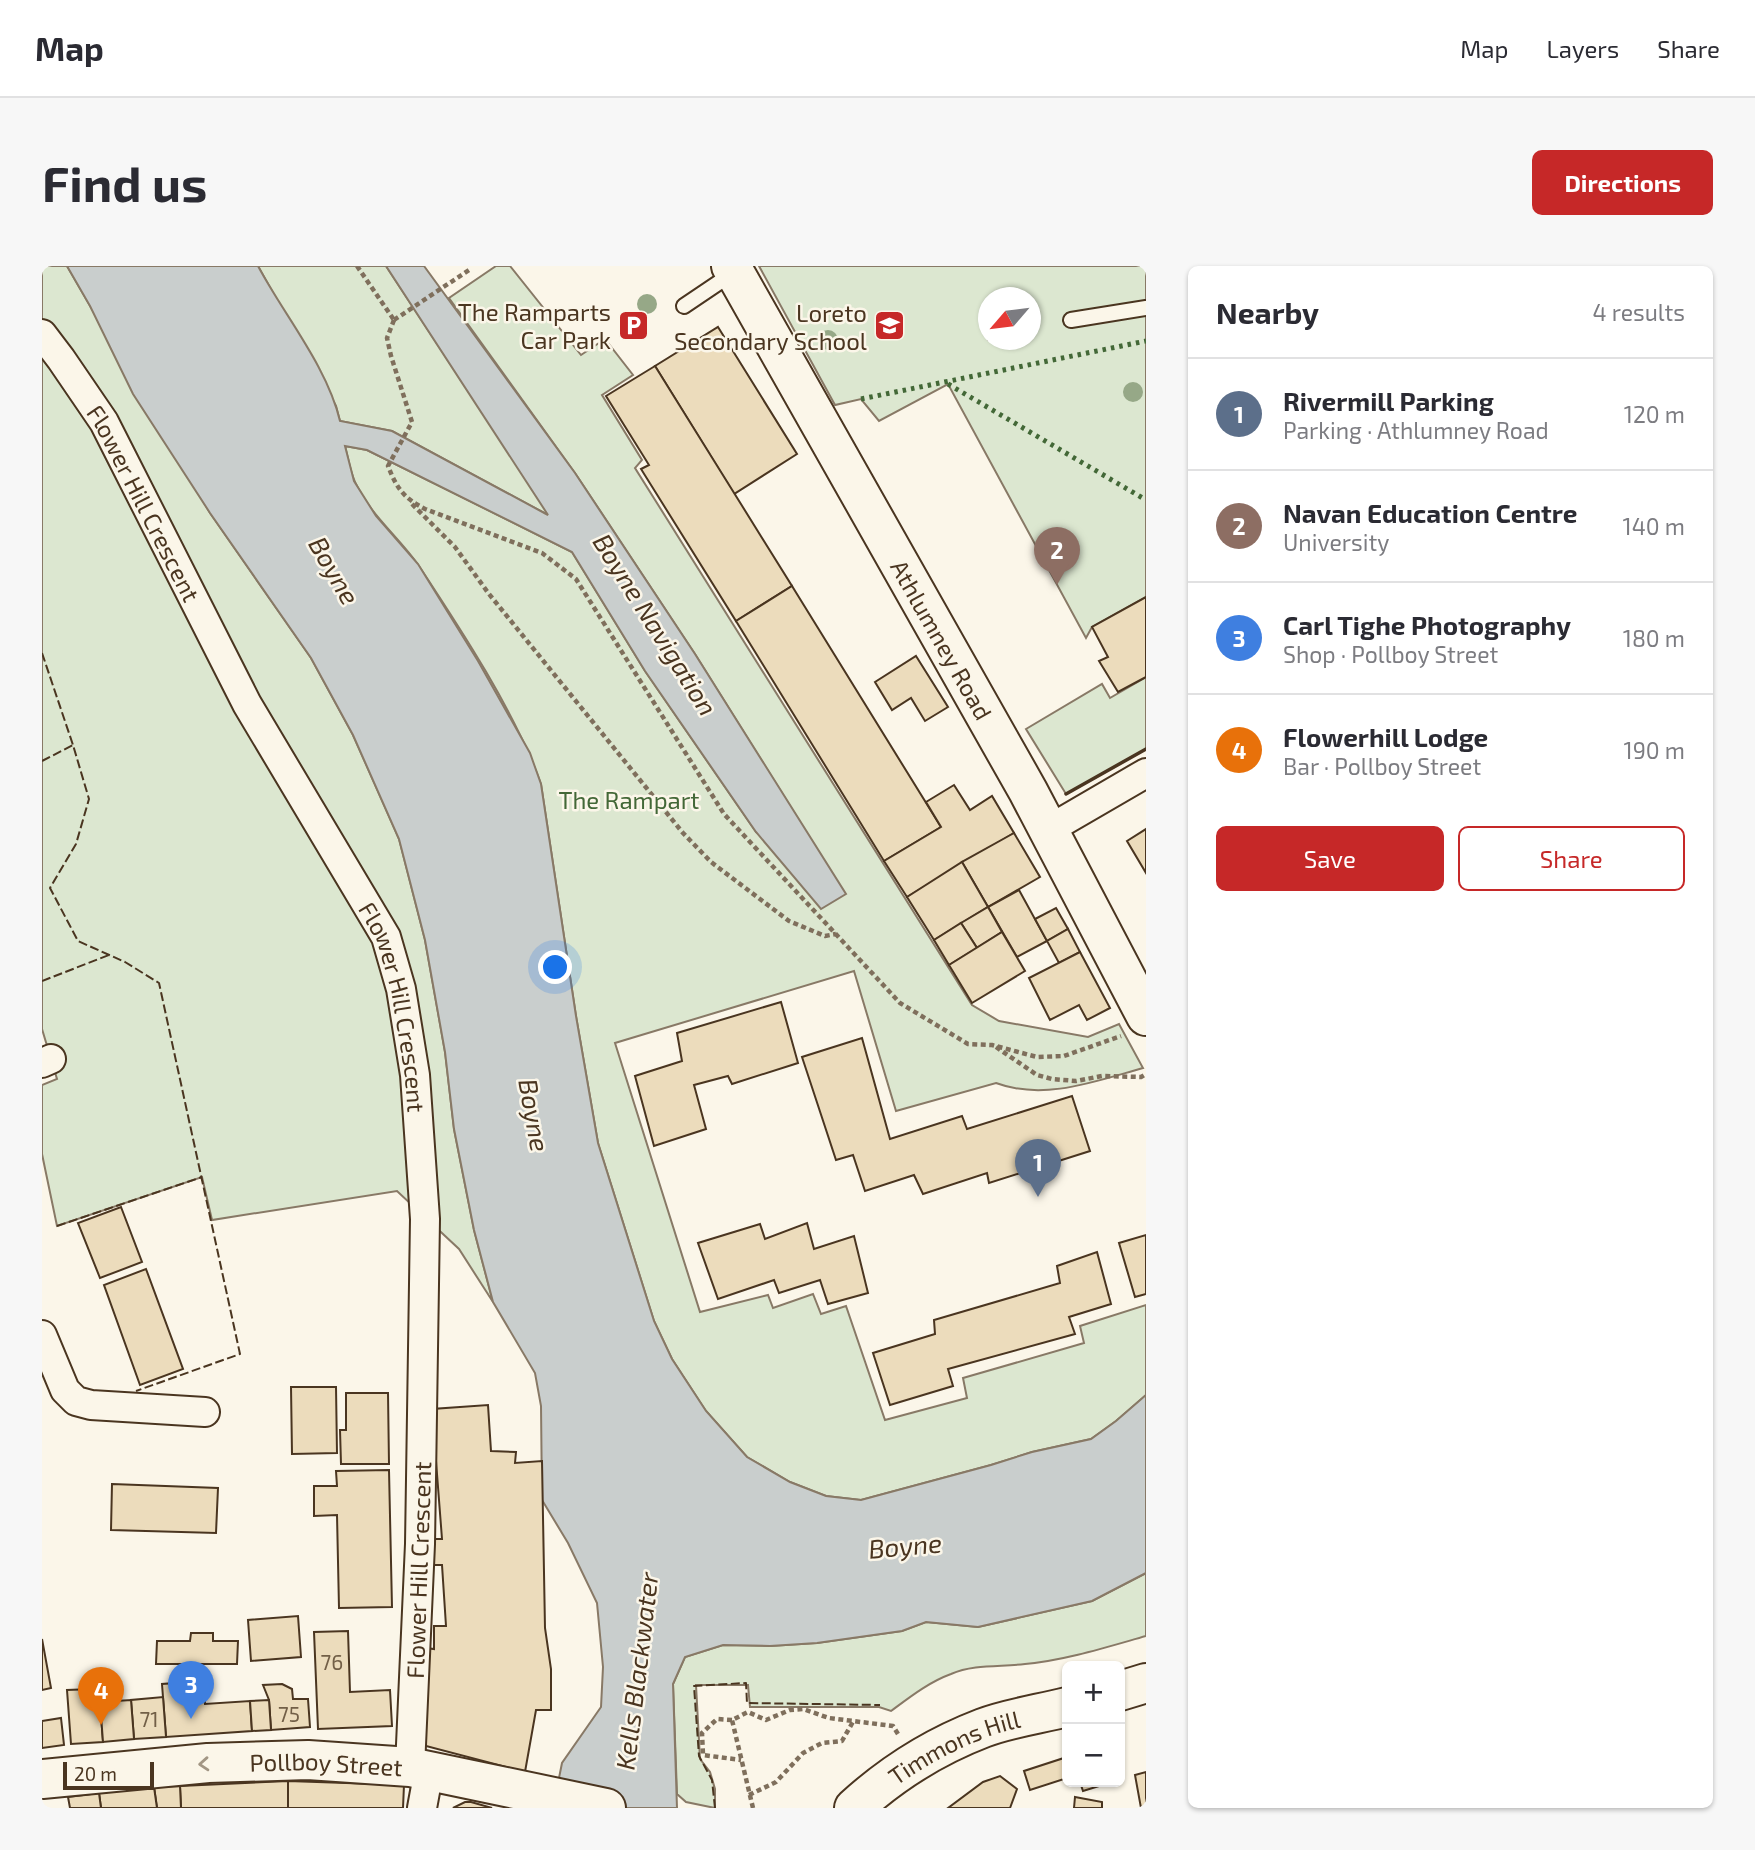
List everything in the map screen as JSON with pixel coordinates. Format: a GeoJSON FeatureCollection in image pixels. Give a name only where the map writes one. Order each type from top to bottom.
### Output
{"type":"FeatureCollection","features":[{"type":"Feature","properties":{"kind":"main road","name":"Athlumney Road"},"geometry":{"type":"LineString","coordinates":[[732,269],[895,553],[1048,830],[1146,1016]]}},
{"type":"Feature","properties":{"kind":"main road"},"geometry":{"type":"LineString","coordinates":[[1125,1689],[1146,1683]]}},
{"type":"Feature","properties":{"kind":"main road","name":"Timmons Hill"},"geometry":{"type":"LineString","coordinates":[[854,1808],[872,1791],[916,1761],[984,1728],[1062,1708]]}},
{"type":"Feature","properties":{"kind":"main road","name":"Pollboy Street"},"geometry":{"type":"LineString","coordinates":[[42,1779],[208,1763],[308,1760],[419,1769],[606,1808]]}},
{"type":"Feature","properties":{"kind":"street","name":"Flower Hill Crescent"},"geometry":{"type":"LineString","coordinates":[[42,334],[104,422],[247,704],[386,937],[401,989],[415,1075],[425,1219],[420,1544],[419,1769],[422,1808]]}},
{"type":"Feature","properties":{"kind":"street"},"geometry":{"type":"LineString","coordinates":[[1048,830],[1146,774]]}},
{"type":"Feature","properties":{"kind":"street"},"geometry":{"type":"LineString","coordinates":[[42,1335],[65,1390],[76,1401],[91,1405],[205,1412]]}},
{"type":"Feature","properties":{"kind":"lane"},"geometry":{"type":"LineString","coordinates":[[684,306],[732,269]]}},
{"type":"Feature","properties":{"kind":"lane"},"geometry":{"type":"LineString","coordinates":[[1071,320],[1146,308]]}},
{"type":"Feature","properties":{"kind":"path"},"geometry":{"type":"LineString","coordinates":[[357,266],[394,320]]}},
{"type":"Feature","properties":{"kind":"path"},"geometry":{"type":"LineString","coordinates":[[469,270],[394,320],[387,338],[412,422],[388,466],[395,484],[455,547],[489,594],[565,688],[683,833],[711,862],[789,921],[825,936],[836,934]]}},
{"type":"Feature","properties":{"kind":"path"},"geometry":{"type":"LineString","coordinates":[[409,500],[425,509],[542,553],[576,579],[724,814],[900,1003],[968,1044],[992,1045],[1037,1057],[1064,1056],[1116,1038]]}},
{"type":"Feature","properties":{"kind":"path"},"geometry":{"type":"LineString","coordinates":[[992,1045],[1037,1075],[1052,1079],[1076,1081],[1102,1076],[1141,1077],[1146,1074]]}},
{"type":"Feature","properties":{"kind":"path"},"geometry":{"type":"LineString","coordinates":[[741,1760],[703,1755],[702,1733],[717,1719],[732,1720],[748,1712],[766,1720],[790,1710],[803,1709],[816,1715],[893,1726],[916,1761]]}},
{"type":"Feature","properties":{"kind":"path"},"geometry":{"type":"LineString","coordinates":[[732,1720],[752,1808]]}},
{"type":"Feature","properties":{"kind":"path"},"geometry":{"type":"LineString","coordinates":[[749,1795],[776,1782],[803,1753],[822,1743],[842,1741],[854,1720]]}},
{"type":"Feature","properties":{"kind":"green space"},"geometry":{"type":"Polygon","coordinates":[[[42,266],[67,266],[210,513],[311,658],[353,735],[399,839],[425,940],[445,1052],[454,1129],[474,1230],[493,1302],[459,1249],[397,1191],[212,1220],[202,1177],[57,1226],[42,1154],[42,1085],[57,1079],[42,1029],[42,266]]]}},
{"type":"Feature","properties":{"kind":"green space"},"geometry":{"type":"Polygon","coordinates":[[[258,266],[386,266],[550,516],[392,431],[340,421],[336,406],[258,266]]]}},
{"type":"Feature","properties":{"kind":"green space","name":"The Rampart"},"geometry":{"type":"Polygon","coordinates":[[[496,266],[510,266],[581,355],[605,339],[633,375],[602,395],[642,460],[635,468],[972,1005],[999,1021],[1088,1037],[1119,1024],[1143,1068],[1051,1090],[1014,1088],[996,1083],[896,1111],[854,971],[615,1043],[700,1312],[768,1295],[773,1308],[813,1294],[821,1314],[846,1306],[885,1420],[967,1398],[963,1378],[1084,1343],[1080,1326],[1146,1305],[1146,1395],[1091,1439],[1032,1452],[861,1500],[826,1496],[790,1482],[747,1457],[706,1411],[672,1359],[654,1321],[598,1143],[541,784],[517,729],[470,645],[419,566],[361,494],[353,478],[345,446],[367,450],[572,552],[645,671],[756,832],[845,894],[695,654],[575,473],[449,298],[496,266]]]}},
{"type":"Feature","properties":{"kind":"green space"},"geometry":{"type":"Polygon","coordinates":[[[759,266],[1146,266],[1146,597],[1092,627],[1086,638],[948,384],[879,421],[861,399],[835,405],[759,266]]]}},
{"type":"Feature","properties":{"kind":"green space"},"geometry":{"type":"Polygon","coordinates":[[[1146,677],[1146,749],[1066,794],[1026,729],[1102,684],[1110,698],[1146,677]]]}},
{"type":"Feature","properties":{"kind":"green space"},"geometry":{"type":"Polygon","coordinates":[[[1146,1573],[1146,1636],[1056,1659],[960,1671],[927,1686],[891,1711],[879,1707],[750,1707],[748,1685],[696,1685],[700,1759],[710,1772],[715,1789],[715,1808],[686,1802],[677,1794],[673,1684],[685,1657],[723,1645],[817,1643],[902,1631],[926,1622],[978,1627],[1092,1601],[1146,1573]]]}},
{"type":"Feature","properties":{"kind":"water"},"geometry":{"type":"Polygon","coordinates":[[[67,266],[258,266],[315,361],[334,401],[340,421],[392,431],[548,515],[386,266],[424,266],[575,473],[695,654],[846,894],[821,909],[756,832],[645,671],[572,552],[367,450],[345,446],[354,481],[376,516],[418,564],[478,661],[530,753],[541,784],[598,1143],[654,1321],[672,1359],[706,1411],[747,1457],[790,1482],[826,1496],[861,1500],[1032,1452],[1091,1439],[1146,1395],[1146,1573],[1092,1601],[978,1627],[926,1622],[902,1631],[817,1643],[723,1645],[685,1657],[673,1684],[677,1808],[553,1808],[562,1763],[601,1707],[603,1667],[597,1603],[568,1543],[542,1500],[541,1406],[535,1373],[493,1302],[474,1230],[454,1129],[445,1052],[425,940],[399,839],[353,735],[311,658],[210,513],[133,394],[90,306],[67,266]]]}},
{"type":"Feature","properties":{"kind":"building"},"geometry":{"type":"Polygon","coordinates":[[[718,327],[797,454],[734,494],[655,366],[718,327]]]}},
{"type":"Feature","properties":{"kind":"building"},"geometry":{"type":"Polygon","coordinates":[[[655,366],[792,586],[736,621],[641,469],[649,465],[606,396],[655,366]]]}},
{"type":"Feature","properties":{"kind":"building"},"geometry":{"type":"Polygon","coordinates":[[[792,586],[941,827],[884,861],[736,621],[792,586]]]}},
{"type":"Feature","properties":{"kind":"building"},"geometry":{"type":"Polygon","coordinates":[[[1146,597],[1146,677],[1118,692],[1099,661],[1108,657],[1092,627],[1146,597]]]}},
{"type":"Feature","properties":{"kind":"building"},"geometry":{"type":"Polygon","coordinates":[[[916,656],[948,707],[925,721],[911,698],[892,710],[875,682],[916,656]]]}},
{"type":"Feature","properties":{"kind":"building"},"geometry":{"type":"Polygon","coordinates":[[[954,785],[970,810],[992,796],[1014,833],[907,897],[884,861],[941,827],[926,802],[954,785]]]}},
{"type":"Feature","properties":{"kind":"building"},"geometry":{"type":"Polygon","coordinates":[[[1146,829],[1146,873],[1127,841],[1146,829]]]}},
{"type":"Feature","properties":{"kind":"building"},"geometry":{"type":"Polygon","coordinates":[[[1014,833],[1040,877],[988,907],[962,862],[1014,833]]]}},
{"type":"Feature","properties":{"kind":"building"},"geometry":{"type":"Polygon","coordinates":[[[962,862],[988,907],[934,940],[907,897],[962,862]]]}},
{"type":"Feature","properties":{"kind":"building"},"geometry":{"type":"Polygon","coordinates":[[[1019,890],[1047,941],[1017,957],[988,907],[1019,890]]]}},
{"type":"Feature","properties":{"kind":"building"},"geometry":{"type":"Polygon","coordinates":[[[988,907],[1002,932],[977,948],[961,923],[988,907]]]}},
{"type":"Feature","properties":{"kind":"building"},"geometry":{"type":"Polygon","coordinates":[[[1056,908],[1068,929],[1047,941],[1035,919],[1056,908]]]}},
{"type":"Feature","properties":{"kind":"building"},"geometry":{"type":"Polygon","coordinates":[[[961,923],[977,948],[949,965],[934,940],[961,923]]]}},
{"type":"Feature","properties":{"kind":"building"},"geometry":{"type":"Polygon","coordinates":[[[1068,929],[1080,952],[1059,963],[1047,941],[1068,929]]]}},
{"type":"Feature","properties":{"kind":"building"},"geometry":{"type":"Polygon","coordinates":[[[1002,932],[1025,971],[972,1003],[949,965],[1002,932]]]}},
{"type":"Feature","properties":{"kind":"building"},"geometry":{"type":"Polygon","coordinates":[[[1080,952],[1110,1008],[1087,1020],[1079,1005],[1050,1020],[1029,978],[1080,952]]]}},
{"type":"Feature","properties":{"kind":"building"},"geometry":{"type":"Polygon","coordinates":[[[781,1002],[798,1063],[732,1084],[728,1076],[694,1085],[706,1129],[654,1146],[635,1076],[682,1061],[677,1033],[781,1002]]]}},
{"type":"Feature","properties":{"kind":"building"},"geometry":{"type":"Polygon","coordinates":[[[862,1038],[890,1139],[962,1116],[967,1129],[1072,1096],[1090,1151],[989,1183],[987,1173],[923,1194],[914,1175],[865,1191],[853,1155],[836,1160],[802,1057],[862,1038]]]}},
{"type":"Feature","properties":{"kind":"building"},"geometry":{"type":"Polygon","coordinates":[[[121,1207],[142,1262],[100,1278],[78,1223],[121,1207]]]}},
{"type":"Feature","properties":{"kind":"building"},"geometry":{"type":"Polygon","coordinates":[[[807,1223],[814,1249],[854,1236],[868,1293],[828,1304],[820,1280],[779,1293],[774,1280],[718,1299],[698,1243],[760,1224],[765,1239],[807,1223]]]}},
{"type":"Feature","properties":{"kind":"building"},"geometry":{"type":"Polygon","coordinates":[[[1146,1235],[1146,1294],[1135,1297],[1119,1243],[1146,1235]]]}},
{"type":"Feature","properties":{"kind":"building"},"geometry":{"type":"Polygon","coordinates":[[[1097,1252],[1111,1304],[1069,1317],[1075,1334],[948,1369],[953,1386],[890,1405],[873,1353],[935,1334],[934,1320],[1060,1283],[1057,1266],[1097,1252]]]}},
{"type":"Feature","properties":{"kind":"building"},"geometry":{"type":"Polygon","coordinates":[[[146,1269],[183,1369],[140,1385],[104,1285],[146,1269]]]}},
{"type":"Feature","properties":{"kind":"building"},"geometry":{"type":"Polygon","coordinates":[[[291,1387],[336,1387],[337,1453],[292,1454],[291,1387]]]}},
{"type":"Feature","properties":{"kind":"building"},"geometry":{"type":"Polygon","coordinates":[[[346,1393],[388,1393],[389,1464],[341,1464],[340,1430],[346,1430],[346,1393]]]}},
{"type":"Feature","properties":{"kind":"building"},"geometry":{"type":"Polygon","coordinates":[[[488,1405],[491,1451],[516,1452],[515,1463],[542,1461],[545,1628],[551,1669],[551,1710],[536,1710],[525,1772],[426,1746],[426,1648],[434,1649],[434,1626],[446,1626],[442,1565],[430,1565],[429,1539],[442,1539],[432,1409],[488,1405]]]}},
{"type":"Feature","properties":{"kind":"building"},"geometry":{"type":"Polygon","coordinates":[[[389,1470],[392,1607],[339,1608],[337,1515],[314,1516],[314,1486],[337,1486],[336,1471],[389,1470]]]}},
{"type":"Feature","properties":{"kind":"building"},"geometry":{"type":"Polygon","coordinates":[[[112,1484],[218,1488],[216,1533],[111,1530],[112,1484]]]}},
{"type":"Feature","properties":{"kind":"building"},"geometry":{"type":"Polygon","coordinates":[[[298,1616],[301,1657],[251,1661],[248,1620],[298,1616]]]}},
{"type":"Feature","properties":{"kind":"building"},"geometry":{"type":"Polygon","coordinates":[[[348,1631],[350,1692],[390,1690],[392,1726],[318,1729],[314,1632],[348,1631]]]}},
{"type":"Feature","properties":{"kind":"building"},"geometry":{"type":"Polygon","coordinates":[[[191,1633],[213,1633],[213,1641],[238,1641],[237,1664],[156,1664],[157,1641],[190,1641],[191,1633]]]}},
{"type":"Feature","properties":{"kind":"building"},"geometry":{"type":"Polygon","coordinates":[[[42,1639],[51,1688],[42,1690],[42,1639]]]}},
{"type":"Feature","properties":{"kind":"building"},"geometry":{"type":"Polygon","coordinates":[[[203,1681],[205,1704],[250,1701],[252,1731],[166,1737],[162,1684],[203,1681]]]}},
{"type":"Feature","properties":{"kind":"building"},"geometry":{"type":"Polygon","coordinates":[[[282,1684],[292,1689],[293,1699],[308,1699],[310,1727],[271,1730],[269,1700],[263,1685],[282,1684]]]}},
{"type":"Feature","properties":{"kind":"building"},"geometry":{"type":"Polygon","coordinates":[[[93,1689],[94,1703],[100,1702],[103,1742],[71,1744],[67,1690],[93,1689]]]}},
{"type":"Feature","properties":{"kind":"building"},"geometry":{"type":"Polygon","coordinates":[[[163,1697],[166,1737],[134,1739],[131,1700],[163,1697]]]}},
{"type":"Feature","properties":{"kind":"building"},"geometry":{"type":"Polygon","coordinates":[[[131,1700],[134,1739],[103,1742],[100,1702],[131,1700]]]}},
{"type":"Feature","properties":{"kind":"building"},"geometry":{"type":"Polygon","coordinates":[[[269,1700],[271,1730],[252,1731],[250,1701],[269,1700]]]}},
{"type":"Feature","properties":{"kind":"building"},"geometry":{"type":"Polygon","coordinates":[[[61,1718],[64,1745],[42,1748],[42,1721],[61,1718]]]}},
{"type":"Feature","properties":{"kind":"building"},"geometry":{"type":"Polygon","coordinates":[[[1062,1759],[1062,1780],[1030,1790],[1024,1771],[1062,1759]]]}},
{"type":"Feature","properties":{"kind":"building"},"geometry":{"type":"Polygon","coordinates":[[[1146,1772],[1146,1808],[1141,1808],[1135,1775],[1146,1772]]]}},
{"type":"Feature","properties":{"kind":"building"},"geometry":{"type":"Polygon","coordinates":[[[1000,1776],[1017,1789],[1010,1808],[948,1808],[983,1782],[1000,1776]]]}},
{"type":"Feature","properties":{"kind":"building"},"geometry":{"type":"Polygon","coordinates":[[[288,1781],[404,1785],[403,1808],[288,1808],[288,1781]]]}},
{"type":"Feature","properties":{"kind":"building"},"geometry":{"type":"Polygon","coordinates":[[[288,1781],[288,1808],[181,1808],[180,1786],[288,1781]]]}},
{"type":"Feature","properties":{"kind":"building"},"geometry":{"type":"Polygon","coordinates":[[[180,1786],[181,1808],[157,1808],[154,1787],[180,1786]]]}},
{"type":"Feature","properties":{"kind":"building"},"geometry":{"type":"Polygon","coordinates":[[[154,1787],[157,1808],[101,1808],[99,1793],[154,1787]]]}},
{"type":"Feature","properties":{"kind":"building"},"geometry":{"type":"Polygon","coordinates":[[[99,1793],[101,1808],[70,1808],[68,1797],[99,1793]]]}},
{"type":"Feature","properties":{"kind":"building"},"geometry":{"type":"Polygon","coordinates":[[[1075,1797],[1102,1802],[1102,1808],[1074,1808],[1075,1797]]]}},
{"type":"Feature","properties":{"kind":"building"},"geometry":{"type":"Polygon","coordinates":[[[471,1802],[492,1808],[453,1808],[471,1802]]]}},
{"type":"Feature","properties":{"kind":"hedge"},"geometry":{"type":"LineString","coordinates":[[861,399],[1146,341]]}},
{"type":"Feature","properties":{"kind":"hedge"},"geometry":{"type":"LineString","coordinates":[[948,384],[1146,500]]}},
{"type":"Feature","properties":{"kind":"fence"},"geometry":{"type":"LineString","coordinates":[[42,653],[73,745]]}},
{"type":"Feature","properties":{"kind":"fence"},"geometry":{"type":"LineString","coordinates":[[42,761],[73,745],[89,799],[76,844],[50,888],[78,941],[125,962],[159,983],[240,1354],[136,1391]]}},
{"type":"Feature","properties":{"kind":"fence"},"geometry":{"type":"LineString","coordinates":[[42,981],[109,955]]}},
{"type":"Feature","properties":{"kind":"fence"},"geometry":{"type":"LineString","coordinates":[[57,1226],[202,1177]]}},
{"type":"Feature","properties":{"kind":"fence"},"geometry":{"type":"LineString","coordinates":[[715,1808],[712,1780],[699,1756],[694,1686],[746,1683],[747,1703],[880,1705]]}},
{"type":"Feature","properties":{"kind":"wall"},"geometry":{"type":"LineString","coordinates":[[1066,794],[1146,749]]}},
{"type":"Feature","properties":{"kind":"place","name":"The Ramparts Car Park"},"geometry":{"type":"Point","coordinates":[634,325]}},
{"type":"Feature","properties":{"kind":"place","name":"Loreto Secondary School"},"geometry":{"type":"Point","coordinates":[890,326]}},
{"type":"Feature","properties":{"kind":"place","name":"Navan Education Centre"},"geometry":{"type":"Point","coordinates":[1057,585]}},
{"type":"Feature","properties":{"kind":"place","name":"Rivermill Parking"},"geometry":{"type":"Point","coordinates":[1038,1197]}},
{"type":"Feature","properties":{"kind":"place","name":"Carl Tighe Photography"},"geometry":{"type":"Point","coordinates":[191,1719]}},
{"type":"Feature","properties":{"kind":"place","name":"Flowerhill Lodge"},"geometry":{"type":"Point","coordinates":[101,1725]}},
{"type":"Feature","properties":{"kind":"water label","name":"Boyne"},"geometry":{"type":"Point","coordinates":[335,570]}},
{"type":"Feature","properties":{"kind":"water label","name":"Boyne Navigation"},"geometry":{"type":"Point","coordinates":[656,624]}},
{"type":"Feature","properties":{"kind":"water label","name":"Boyne"},"geometry":{"type":"Point","coordinates":[535,1115]}},
{"type":"Feature","properties":{"kind":"water label","name":"Boyne"},"geometry":{"type":"Point","coordinates":[905,1545]}},
{"type":"Feature","properties":{"kind":"water label","name":"Kells Blackwater"},"geometry":{"type":"Point","coordinates":[636,1671]}}]}
